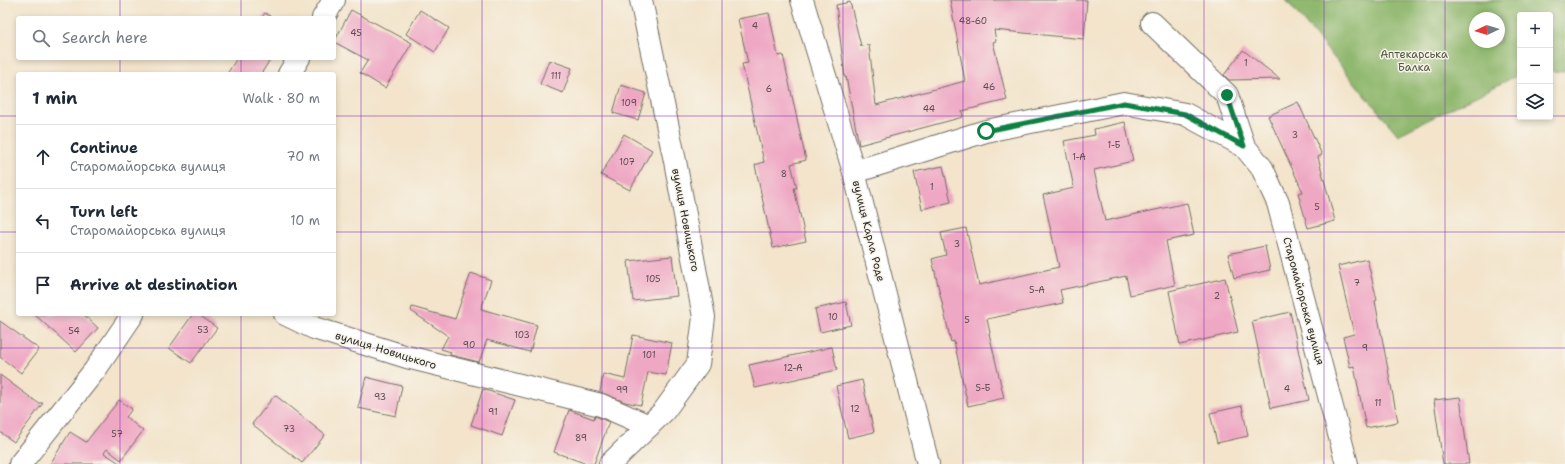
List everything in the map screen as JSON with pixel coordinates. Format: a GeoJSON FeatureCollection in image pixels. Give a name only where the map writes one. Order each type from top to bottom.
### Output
{"type":"FeatureCollection","features":[{"type":"Feature","properties":{"kind":"street"},"geometry":{"type":"LineString","coordinates":[[324,16],[334,0]]}},
{"type":"Feature","properties":{"kind":"street","name":"вулиця Новицького"},"geometry":{"type":"LineString","coordinates":[[610,464],[664,411],[698,364],[704,317],[675,161],[641,0]]}},
{"type":"Feature","properties":{"kind":"street","name":"вулиця Карла Роде"},"geometry":{"type":"LineString","coordinates":[[802,0],[854,172],[928,464]]}},
{"type":"Feature","properties":{"kind":"street","name":"Старомайорська вулиця"},"geometry":{"type":"LineString","coordinates":[[1152,23],[1227,95],[1244,146],[1262,168],[1278,203],[1347,464]]}},
{"type":"Feature","properties":{"kind":"street"},"geometry":{"type":"LineString","coordinates":[[290,72],[298,60]]}},
{"type":"Feature","properties":{"kind":"street","name":"Старомайорська вулиця"},"geometry":{"type":"LineString","coordinates":[[854,172],[986,131],[1124,103],[1185,114],[1244,146]]}},
{"type":"Feature","properties":{"kind":"street"},"geometry":{"type":"LineString","coordinates":[[20,464],[95,370],[132,316]]}},
{"type":"Feature","properties":{"kind":"street","name":"вулиця Новицького"},"geometry":{"type":"LineString","coordinates":[[290,316],[314,328],[407,357],[601,405],[649,426]]}},
{"type":"Feature","properties":{"kind":"green space","name":"Аптекарська Балка"},"geometry":{"type":"Polygon","coordinates":[[[1286,0],[1565,0],[1565,72],[1553,71],[1553,12],[1517,12],[1517,76],[1398,135],[1286,0]]]}},
{"type":"Feature","properties":{"kind":"building"},"geometry":{"type":"Polygon","coordinates":[[[950,0],[1087,0],[1084,39],[994,30],[996,41],[993,42],[1007,100],[962,111],[963,117],[859,145],[846,77],[845,78],[836,5],[850,2],[861,46],[869,45],[876,105],[965,81],[950,0]]]}},
{"type":"Feature","properties":{"kind":"building"},"geometry":{"type":"Polygon","coordinates":[[[351,10],[412,43],[385,88],[360,73],[368,60],[336,43],[336,38],[351,10]]]}},
{"type":"Feature","properties":{"kind":"building"},"geometry":{"type":"Polygon","coordinates":[[[420,10],[449,28],[435,52],[406,34],[420,10]]]}},
{"type":"Feature","properties":{"kind":"building"},"geometry":{"type":"Polygon","coordinates":[[[265,13],[270,16],[263,16],[265,13]]]}},
{"type":"Feature","properties":{"kind":"building"},"geometry":{"type":"Polygon","coordinates":[[[769,13],[778,56],[783,55],[806,160],[791,164],[797,188],[794,188],[806,241],[773,248],[755,165],[764,162],[742,64],[748,63],[738,19],[769,13]]]}},
{"type":"Feature","properties":{"kind":"building"},"geometry":{"type":"Polygon","coordinates":[[[1243,50],[1280,79],[1229,80],[1224,75],[1243,50]]]}},
{"type":"Feature","properties":{"kind":"building"},"geometry":{"type":"Polygon","coordinates":[[[236,60],[270,60],[262,72],[228,72],[236,60]]]}},
{"type":"Feature","properties":{"kind":"building"},"geometry":{"type":"Polygon","coordinates":[[[549,60],[572,68],[563,93],[540,84],[549,60]]]}},
{"type":"Feature","properties":{"kind":"building"},"geometry":{"type":"Polygon","coordinates":[[[621,85],[646,93],[638,120],[613,113],[621,85]]]}},
{"type":"Feature","properties":{"kind":"building"},"geometry":{"type":"Polygon","coordinates":[[[1298,102],[1322,155],[1318,157],[1335,221],[1308,228],[1298,193],[1303,192],[1268,116],[1298,102]]]}},
{"type":"Feature","properties":{"kind":"building"},"geometry":{"type":"Polygon","coordinates":[[[1125,122],[1133,161],[1094,170],[1105,221],[1187,203],[1194,235],[1166,241],[1175,285],[1130,295],[1126,276],[1060,290],[1063,303],[987,319],[1004,398],[968,406],[954,341],[951,342],[932,259],[946,255],[941,233],[966,228],[979,285],[1059,267],[1043,195],[1074,188],[1064,141],[1095,135],[1094,129],[1125,122]]]}},
{"type":"Feature","properties":{"kind":"building"},"geometry":{"type":"Polygon","coordinates":[[[624,134],[652,150],[630,190],[601,175],[624,134]]]}},
{"type":"Feature","properties":{"kind":"building"},"geometry":{"type":"Polygon","coordinates":[[[943,166],[951,202],[922,209],[914,172],[943,166]]]}},
{"type":"Feature","properties":{"kind":"building"},"geometry":{"type":"Polygon","coordinates":[[[1265,246],[1270,270],[1234,278],[1228,254],[1265,246]]]}},
{"type":"Feature","properties":{"kind":"building"},"geometry":{"type":"Polygon","coordinates":[[[672,256],[677,296],[633,301],[628,261],[672,256]]]}},
{"type":"Feature","properties":{"kind":"building"},"geometry":{"type":"Polygon","coordinates":[[[1367,259],[1377,300],[1375,301],[1398,422],[1366,428],[1354,366],[1350,367],[1343,337],[1354,334],[1338,266],[1367,259]]]}},
{"type":"Feature","properties":{"kind":"building"},"geometry":{"type":"Polygon","coordinates":[[[471,273],[491,280],[481,309],[537,325],[530,352],[487,340],[479,362],[450,355],[451,352],[441,349],[448,336],[411,311],[412,307],[455,319],[471,273]]]}},
{"type":"Feature","properties":{"kind":"building"},"geometry":{"type":"Polygon","coordinates":[[[1225,278],[1238,332],[1180,345],[1169,291],[1225,278]]]}},
{"type":"Feature","properties":{"kind":"building"},"geometry":{"type":"Polygon","coordinates":[[[846,302],[851,325],[820,332],[815,309],[846,302]]]}},
{"type":"Feature","properties":{"kind":"building"},"geometry":{"type":"Polygon","coordinates":[[[1290,312],[1309,400],[1271,408],[1252,321],[1290,312]]]}},
{"type":"Feature","properties":{"kind":"building"},"geometry":{"type":"Polygon","coordinates":[[[36,316],[85,316],[98,328],[76,352],[36,316]]]}},
{"type":"Feature","properties":{"kind":"building"},"geometry":{"type":"Polygon","coordinates":[[[192,316],[201,316],[217,328],[191,363],[169,348],[192,316]]]}},
{"type":"Feature","properties":{"kind":"building"},"geometry":{"type":"Polygon","coordinates":[[[0,321],[39,349],[21,373],[0,357],[0,321]]]}},
{"type":"Feature","properties":{"kind":"building"},"geometry":{"type":"Polygon","coordinates":[[[633,335],[672,343],[666,375],[648,372],[641,405],[625,402],[600,392],[603,374],[625,379],[633,335]]]}},
{"type":"Feature","properties":{"kind":"building"},"geometry":{"type":"Polygon","coordinates":[[[832,347],[837,370],[755,388],[749,365],[832,347]]]}},
{"type":"Feature","properties":{"kind":"building"},"geometry":{"type":"Polygon","coordinates":[[[0,375],[38,403],[43,403],[14,442],[0,432],[0,375]]]}},
{"type":"Feature","properties":{"kind":"building"},"geometry":{"type":"Polygon","coordinates":[[[366,377],[402,386],[396,416],[358,408],[366,377]]]}},
{"type":"Feature","properties":{"kind":"building"},"geometry":{"type":"Polygon","coordinates":[[[862,380],[874,432],[848,438],[836,386],[862,380]]]}},
{"type":"Feature","properties":{"kind":"building"},"geometry":{"type":"Polygon","coordinates":[[[483,389],[515,400],[502,436],[471,425],[483,389]]]}},
{"type":"Feature","properties":{"kind":"building"},"geometry":{"type":"Polygon","coordinates":[[[275,395],[325,435],[302,463],[252,424],[275,395]]]}},
{"type":"Feature","properties":{"kind":"building"},"geometry":{"type":"Polygon","coordinates":[[[1460,397],[1469,464],[1443,464],[1434,400],[1460,397]]]}},
{"type":"Feature","properties":{"kind":"building"},"geometry":{"type":"Polygon","coordinates":[[[119,400],[132,409],[126,417],[143,431],[121,460],[107,449],[104,453],[121,464],[50,464],[70,432],[86,442],[119,400]]]}},
{"type":"Feature","properties":{"kind":"building"},"geometry":{"type":"Polygon","coordinates":[[[1242,406],[1248,436],[1217,443],[1210,413],[1242,406]]]}},
{"type":"Feature","properties":{"kind":"building"},"geometry":{"type":"Polygon","coordinates":[[[569,410],[594,419],[595,416],[609,422],[594,464],[587,464],[554,452],[569,410]]]}},
{"type":"Feature","properties":{"kind":"route"},"geometry":{"type":"LineString","coordinates":[[986,131],[1124,103],[1185,114],[1244,146],[1227,95]]}}]}
